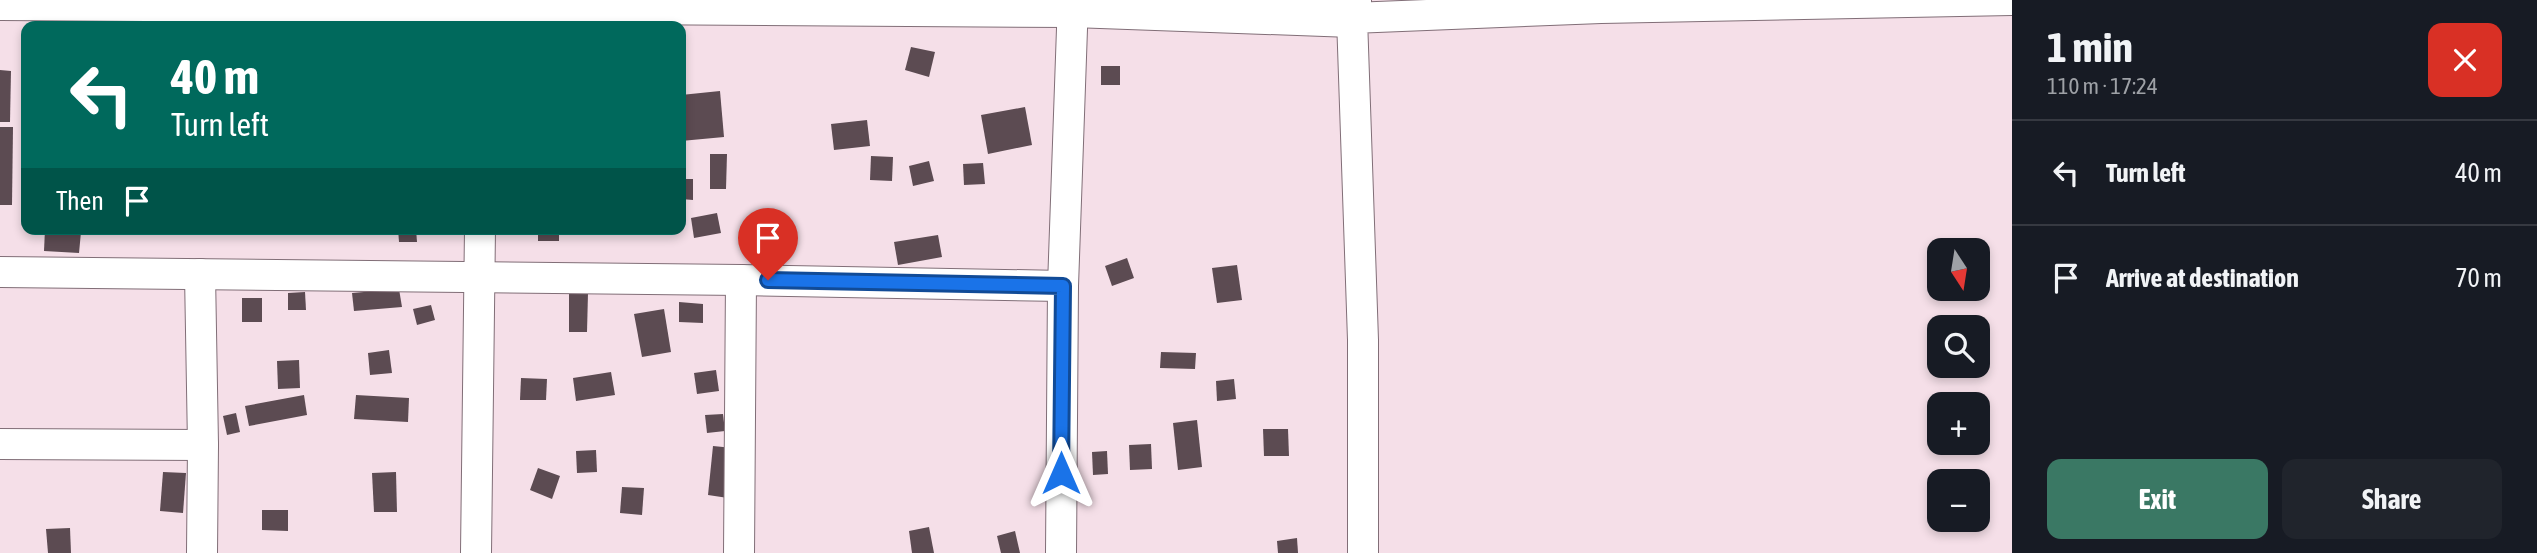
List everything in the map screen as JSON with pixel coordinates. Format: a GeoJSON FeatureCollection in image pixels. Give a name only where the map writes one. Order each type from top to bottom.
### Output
{"type":"FeatureCollection","features":[{"type":"Feature","properties":{"kind":"street"},"geometry":{"type":"LineString","coordinates":[[0,1],[476,10],[1073,4],[1352,9],[1796,2],[1888,4],[2012,0]]}},
{"type":"Feature","properties":{"kind":"street"},"geometry":{"type":"LineString","coordinates":[[1061,553],[1063,286],[1073,4]]}},
{"type":"Feature","properties":{"kind":"street"},"geometry":{"type":"LineString","coordinates":[[1352,9],[1363,340],[1363,553]]}},
{"type":"Feature","properties":{"kind":"street"},"geometry":{"type":"LineString","coordinates":[[476,553],[480,235]]}},
{"type":"Feature","properties":{"kind":"street"},"geometry":{"type":"LineString","coordinates":[[0,272],[1063,286]]}},
{"type":"Feature","properties":{"kind":"street"},"geometry":{"type":"LineString","coordinates":[[200,274],[202,553]]}},
{"type":"Feature","properties":{"kind":"street"},"geometry":{"type":"LineString","coordinates":[[739,553],[741,280]]}},
{"type":"Feature","properties":{"kind":"street"},"geometry":{"type":"LineString","coordinates":[[0,444],[203,445]]}},
{"type":"Feature","properties":{"kind":"building"},"geometry":{"type":"Polygon","coordinates":[[[911,47],[935,52],[929,77],[905,70],[911,47]]]}},
{"type":"Feature","properties":{"kind":"building"},"geometry":{"type":"Polygon","coordinates":[[[1101,66],[1120,66],[1120,85],[1101,85],[1101,66]]]}},
{"type":"Feature","properties":{"kind":"building"},"geometry":{"type":"Polygon","coordinates":[[[0,70],[11,71],[10,122],[0,122],[0,70]]]}},
{"type":"Feature","properties":{"kind":"building"},"geometry":{"type":"Polygon","coordinates":[[[720,91],[724,137],[686,141],[686,94],[720,91]]]}},
{"type":"Feature","properties":{"kind":"building"},"geometry":{"type":"Polygon","coordinates":[[[1025,107],[1032,145],[988,154],[981,115],[1025,107]]]}},
{"type":"Feature","properties":{"kind":"building"},"geometry":{"type":"Polygon","coordinates":[[[867,120],[870,146],[834,150],[831,124],[867,120]]]}},
{"type":"Feature","properties":{"kind":"building"},"geometry":{"type":"Polygon","coordinates":[[[0,127],[13,127],[12,205],[0,205],[0,127]]]}},
{"type":"Feature","properties":{"kind":"building"},"geometry":{"type":"Polygon","coordinates":[[[710,154],[727,154],[726,189],[710,189],[710,154]]]}},
{"type":"Feature","properties":{"kind":"building"},"geometry":{"type":"Polygon","coordinates":[[[871,156],[893,157],[892,181],[870,180],[871,156]]]}},
{"type":"Feature","properties":{"kind":"building"},"geometry":{"type":"Polygon","coordinates":[[[929,161],[934,181],[913,186],[909,166],[929,161]]]}},
{"type":"Feature","properties":{"kind":"building"},"geometry":{"type":"Polygon","coordinates":[[[983,163],[985,184],[964,185],[963,164],[983,163]]]}},
{"type":"Feature","properties":{"kind":"building"},"geometry":{"type":"Polygon","coordinates":[[[686,179],[693,179],[693,200],[686,199],[686,179]]]}},
{"type":"Feature","properties":{"kind":"building"},"geometry":{"type":"Polygon","coordinates":[[[717,213],[721,233],[694,238],[691,218],[717,213]]]}},
{"type":"Feature","properties":{"kind":"building"},"geometry":{"type":"Polygon","coordinates":[[[45,235],[81,235],[79,253],[44,251],[45,235]]]}},
{"type":"Feature","properties":{"kind":"building"},"geometry":{"type":"Polygon","coordinates":[[[398,235],[416,235],[417,242],[399,242],[398,235]]]}},
{"type":"Feature","properties":{"kind":"building"},"geometry":{"type":"Polygon","coordinates":[[[538,235],[559,235],[559,241],[538,241],[538,235]]]}},
{"type":"Feature","properties":{"kind":"building"},"geometry":{"type":"Polygon","coordinates":[[[938,235],[942,257],[898,265],[894,242],[938,235]]]}},
{"type":"Feature","properties":{"kind":"building"},"geometry":{"type":"Polygon","coordinates":[[[1127,258],[1134,278],[1112,286],[1105,266],[1127,258]]]}},
{"type":"Feature","properties":{"kind":"building"},"geometry":{"type":"Polygon","coordinates":[[[1237,265],[1242,300],[1217,303],[1212,268],[1237,265]]]}},
{"type":"Feature","properties":{"kind":"building"},"geometry":{"type":"Polygon","coordinates":[[[399,289],[402,307],[354,311],[352,293],[399,289]]]}},
{"type":"Feature","properties":{"kind":"building"},"geometry":{"type":"Polygon","coordinates":[[[305,292],[306,310],[288,310],[288,293],[305,292]]]}},
{"type":"Feature","properties":{"kind":"building"},"geometry":{"type":"Polygon","coordinates":[[[569,292],[588,293],[587,332],[569,332],[569,292]]]}},
{"type":"Feature","properties":{"kind":"building"},"geometry":{"type":"Polygon","coordinates":[[[242,298],[262,298],[262,322],[242,322],[242,298]]]}},
{"type":"Feature","properties":{"kind":"building"},"geometry":{"type":"Polygon","coordinates":[[[679,302],[703,304],[703,323],[679,322],[679,302]]]}},
{"type":"Feature","properties":{"kind":"building"},"geometry":{"type":"Polygon","coordinates":[[[431,305],[435,320],[417,325],[413,309],[431,305]]]}},
{"type":"Feature","properties":{"kind":"building"},"geometry":{"type":"Polygon","coordinates":[[[664,309],[671,352],[642,357],[634,314],[664,309]]]}},
{"type":"Feature","properties":{"kind":"building"},"geometry":{"type":"Polygon","coordinates":[[[389,350],[392,373],[370,375],[368,353],[389,350]]]}},
{"type":"Feature","properties":{"kind":"building"},"geometry":{"type":"Polygon","coordinates":[[[1161,352],[1196,353],[1195,369],[1160,368],[1161,352]]]}},
{"type":"Feature","properties":{"kind":"building"},"geometry":{"type":"Polygon","coordinates":[[[299,360],[300,388],[278,389],[277,361],[299,360]]]}},
{"type":"Feature","properties":{"kind":"building"},"geometry":{"type":"Polygon","coordinates":[[[716,370],[719,391],[697,394],[694,373],[716,370]]]}},
{"type":"Feature","properties":{"kind":"building"},"geometry":{"type":"Polygon","coordinates":[[[611,372],[615,395],[576,401],[573,378],[611,372]]]}},
{"type":"Feature","properties":{"kind":"building"},"geometry":{"type":"Polygon","coordinates":[[[521,378],[547,379],[546,400],[520,400],[521,378]]]}},
{"type":"Feature","properties":{"kind":"building"},"geometry":{"type":"Polygon","coordinates":[[[1234,379],[1236,399],[1217,401],[1216,381],[1234,379]]]}},
{"type":"Feature","properties":{"kind":"building"},"geometry":{"type":"Polygon","coordinates":[[[304,395],[307,415],[249,426],[245,406],[304,395]]]}},
{"type":"Feature","properties":{"kind":"building"},"geometry":{"type":"Polygon","coordinates":[[[356,395],[409,398],[408,422],[354,419],[356,395]]]}},
{"type":"Feature","properties":{"kind":"building"},"geometry":{"type":"Polygon","coordinates":[[[236,413],[240,432],[227,435],[223,416],[236,413]]]}},
{"type":"Feature","properties":{"kind":"building"},"geometry":{"type":"Polygon","coordinates":[[[723,414],[725,431],[707,433],[705,415],[723,414]]]}},
{"type":"Feature","properties":{"kind":"building"},"geometry":{"type":"Polygon","coordinates":[[[1197,420],[1202,467],[1178,470],[1173,423],[1197,420]]]}},
{"type":"Feature","properties":{"kind":"building"},"geometry":{"type":"Polygon","coordinates":[[[1263,429],[1288,429],[1289,456],[1264,456],[1263,429]]]}},
{"type":"Feature","properties":{"kind":"building"},"geometry":{"type":"Polygon","coordinates":[[[1151,444],[1152,469],[1130,470],[1129,445],[1151,444]]]}},
{"type":"Feature","properties":{"kind":"building"},"geometry":{"type":"Polygon","coordinates":[[[713,446],[733,448],[728,498],[708,495],[713,446]]]}},
{"type":"Feature","properties":{"kind":"building"},"geometry":{"type":"Polygon","coordinates":[[[596,450],[597,472],[577,473],[576,451],[596,450]]]}},
{"type":"Feature","properties":{"kind":"building"},"geometry":{"type":"Polygon","coordinates":[[[1107,451],[1108,474],[1093,475],[1092,452],[1107,451]]]}},
{"type":"Feature","properties":{"kind":"building"},"geometry":{"type":"Polygon","coordinates":[[[538,468],[560,476],[552,499],[530,490],[538,468]]]}},
{"type":"Feature","properties":{"kind":"building"},"geometry":{"type":"Polygon","coordinates":[[[163,472],[186,473],[183,513],[160,511],[163,472]]]}},
{"type":"Feature","properties":{"kind":"building"},"geometry":{"type":"Polygon","coordinates":[[[396,472],[397,512],[374,512],[372,473],[396,472]]]}},
{"type":"Feature","properties":{"kind":"building"},"geometry":{"type":"Polygon","coordinates":[[[622,487],[644,488],[642,515],[620,513],[622,487]]]}},
{"type":"Feature","properties":{"kind":"building"},"geometry":{"type":"Polygon","coordinates":[[[262,510],[288,510],[288,531],[262,530],[262,510]]]}},
{"type":"Feature","properties":{"kind":"building"},"geometry":{"type":"Polygon","coordinates":[[[929,527],[934,553],[912,553],[909,531],[929,527]]]}},
{"type":"Feature","properties":{"kind":"building"},"geometry":{"type":"Polygon","coordinates":[[[70,528],[71,553],[48,553],[46,529],[70,528]]]}},
{"type":"Feature","properties":{"kind":"building"},"geometry":{"type":"Polygon","coordinates":[[[1015,531],[1020,553],[1001,553],[997,536],[1015,531]]]}},
{"type":"Feature","properties":{"kind":"building"},"geometry":{"type":"Polygon","coordinates":[[[1297,538],[1298,553],[1278,553],[1277,541],[1297,538]]]}},
{"type":"Feature","properties":{"kind":"route"},"geometry":{"type":"LineString","coordinates":[[768,280],[1063,286],[1061,473]]}}]}
